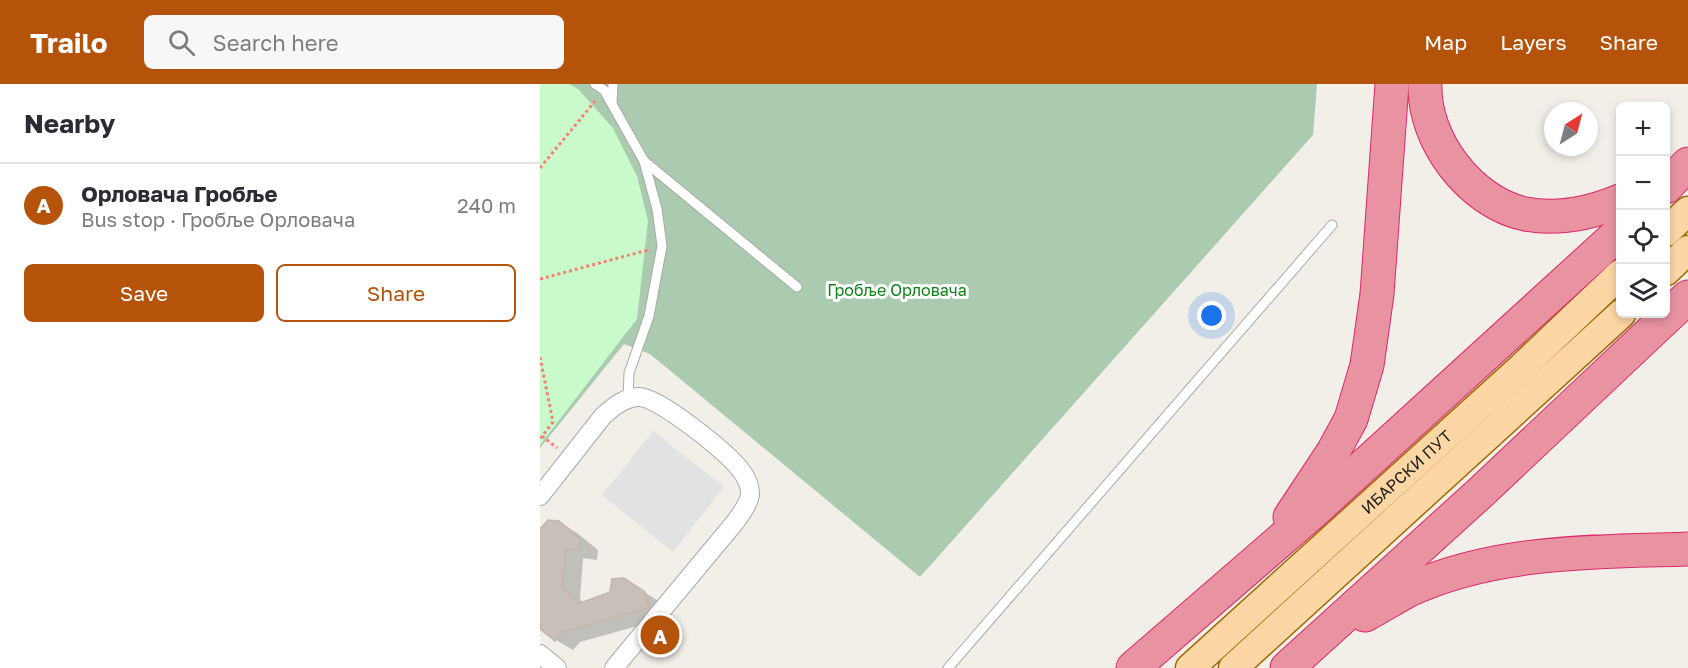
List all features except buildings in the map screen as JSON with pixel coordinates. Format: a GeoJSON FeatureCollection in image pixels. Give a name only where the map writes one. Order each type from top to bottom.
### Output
{"type":"FeatureCollection","features":[{"type":"Feature","properties":{"kind":"highway"},"geometry":{"type":"LineString","coordinates":[[1240,575],[1286,522],[1310,488],[1351,419],[1360,392],[1367,365],[1377,294],[1392,84]]}},
{"type":"Feature","properties":{"kind":"highway"},"geometry":{"type":"LineString","coordinates":[[1425,84],[1427,109],[1433,131],[1446,155],[1460,174],[1503,207],[1526,214],[1550,216],[1602,209],[1616,203]]}},
{"type":"Feature","properties":{"kind":"highway"},"geometry":{"type":"LineString","coordinates":[[1670,173],[1688,163]]}},
{"type":"Feature","properties":{"kind":"highway"},"geometry":{"type":"LineString","coordinates":[[1670,182],[1688,163]]}},
{"type":"Feature","properties":{"kind":"highway"},"geometry":{"type":"LineString","coordinates":[[1133,668],[1321,505],[1616,236]]}},
{"type":"Feature","properties":{"kind":"highway"},"geometry":{"type":"LineString","coordinates":[[1287,668],[1480,493],[1688,297]]}},
{"type":"Feature","properties":{"kind":"highway"},"geometry":{"type":"LineString","coordinates":[[1311,646],[1409,591],[1438,579],[1480,567],[1523,559],[1596,552],[1688,549]]}},
{"type":"Feature","properties":{"kind":"main road"},"geometry":{"type":"LineString","coordinates":[[1670,227],[1688,211]]}},
{"type":"Feature","properties":{"kind":"main road"},"geometry":{"type":"LineString","coordinates":[[1670,267],[1688,250]]}},
{"type":"Feature","properties":{"kind":"main road","name":"ИБАРСКИ ПУТ"},"geometry":{"type":"LineString","coordinates":[[1190,668],[1522,367],[1616,278]]}},
{"type":"Feature","properties":{"kind":"main road","name":"ИБАРСКИ ПУТ"},"geometry":{"type":"LineString","coordinates":[[1233,668],[1617,318]]}},
{"type":"Feature","properties":{"kind":"street"},"geometry":{"type":"LineString","coordinates":[[540,496],[603,416],[614,405],[638,397],[650,399],[669,410],[738,467],[745,478],[750,494],[736,521],[614,668]]}},
{"type":"Feature","properties":{"kind":"street"},"geometry":{"type":"LineString","coordinates":[[540,654],[557,668]]}},
{"type":"Feature","properties":{"kind":"lane"},"geometry":{"type":"LineString","coordinates":[[595,84],[604,90],[644,161],[657,209],[662,246],[649,315],[629,374],[628,399]]}},
{"type":"Feature","properties":{"kind":"lane"},"geometry":{"type":"LineString","coordinates":[[612,104],[613,84]]}},
{"type":"Feature","properties":{"kind":"lane"},"geometry":{"type":"LineString","coordinates":[[644,161],[797,287]]}},
{"type":"Feature","properties":{"kind":"lane"},"geometry":{"type":"LineString","coordinates":[[948,668],[1332,225]]}},
{"type":"Feature","properties":{"kind":"path"},"geometry":{"type":"LineString","coordinates":[[540,168],[604,90]]}},
{"type":"Feature","properties":{"kind":"path"},"geometry":{"type":"LineString","coordinates":[[540,279],[662,246]]}},
{"type":"Feature","properties":{"kind":"path"},"geometry":{"type":"LineString","coordinates":[[540,357],[552,422],[540,440]]}},
{"type":"Feature","properties":{"kind":"green space","name":"Гробље Орловача"},"geometry":{"type":"Polygon","coordinates":[[[540,84],[1317,84],[1313,135],[920,577],[650,354],[624,344],[540,448],[540,84]]]}},
{"type":"Feature","properties":{"kind":"green space"},"geometry":{"type":"Polygon","coordinates":[[[540,84],[569,84],[578,89],[613,128],[637,176],[648,221],[637,319],[540,445],[540,84]]]}},
{"type":"Feature","properties":{"kind":"shaded area"},"geometry":{"type":"Polygon","coordinates":[[[653,431],[724,487],[673,552],[602,495],[653,431]]]}},
{"type":"Feature","properties":{"kind":"place","name":"Орловача Гробље"},"geometry":{"type":"Point","coordinates":[660,635]}}]}
